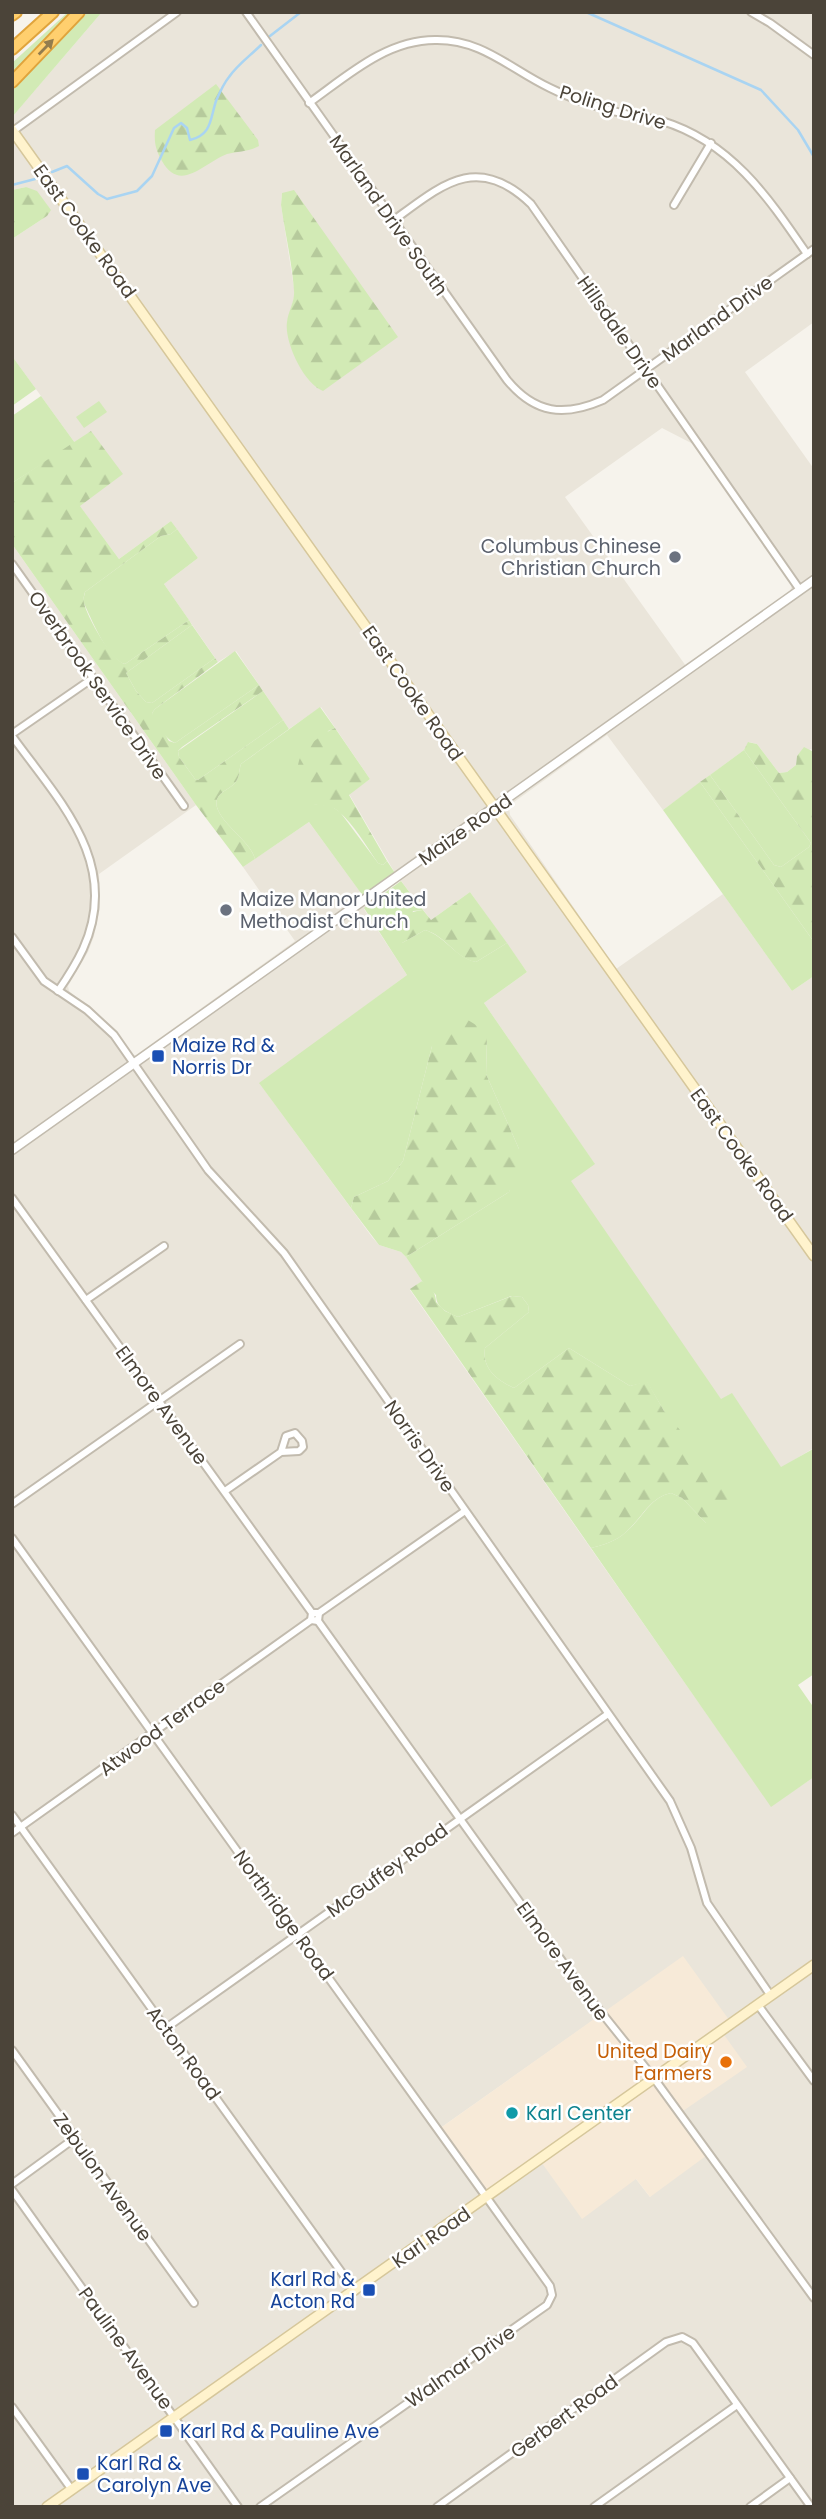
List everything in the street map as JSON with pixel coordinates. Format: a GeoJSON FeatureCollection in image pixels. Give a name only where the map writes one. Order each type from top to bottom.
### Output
{"type":"FeatureCollection","features":[{"type":"Feature","properties":{"kind":"highway"},"geometry":{"type":"LineString","coordinates":[[12,49],[53,12]]}},
{"type":"Feature","properties":{"kind":"highway"},"geometry":{"type":"LineString","coordinates":[[12,82],[79,12]]}},
{"type":"Feature","properties":{"kind":"main road","name":"East Cooke Road"},"geometry":{"type":"LineString","coordinates":[[12,131],[814,1256]]}},
{"type":"Feature","properties":{"kind":"main road","name":"Karl Road"},"geometry":{"type":"LineString","coordinates":[[47,2507],[814,1965]]}},
{"type":"Feature","properties":{"kind":"street"},"geometry":{"type":"LineString","coordinates":[[12,131],[177,12]]}},
{"type":"Feature","properties":{"kind":"street","name":"Marland Drive South"},"geometry":{"type":"LineString","coordinates":[[246,12],[506,380],[527,400],[543,407]]}},
{"type":"Feature","properties":{"kind":"street"},"geometry":{"type":"LineString","coordinates":[[755,13],[814,55]]}},
{"type":"Feature","properties":{"kind":"street","name":"Poling Drive"},"geometry":{"type":"LineString","coordinates":[[309,103],[387,51],[411,42],[435,40],[477,46],[564,94],[623,114],[659,120],[688,130],[711,143],[753,180],[807,254]]}},
{"type":"Feature","properties":{"kind":"street"},"geometry":{"type":"LineString","coordinates":[[674,205],[711,143]]}},
{"type":"Feature","properties":{"kind":"street","name":"Hillsdale Drive"},"geometry":{"type":"LineString","coordinates":[[394,220],[448,183],[480,177],[509,186],[531,204],[800,590]]}},
{"type":"Feature","properties":{"kind":"street","name":"Marland Drive"},"geometry":{"type":"LineString","coordinates":[[543,407],[559,411],[582,409],[603,400],[814,249]]}},
{"type":"Feature","properties":{"kind":"street","name":"Overbrook Service Drive"},"geometry":{"type":"LineString","coordinates":[[12,564],[184,806]]}},
{"type":"Feature","properties":{"kind":"street","name":"Maize Road"},"geometry":{"type":"LineString","coordinates":[[13,1148],[814,580]]}},
{"type":"Feature","properties":{"kind":"street"},"geometry":{"type":"LineString","coordinates":[[58,991],[75,965],[89,934],[95,903],[93,868],[77,826],[12,735],[93,678]]}},
{"type":"Feature","properties":{"kind":"street","name":"Norris Drive"},"geometry":{"type":"LineString","coordinates":[[12,937],[44,981],[102,1023],[114,1035],[132,1065],[223,1189],[251,1215],[284,1253],[670,1801],[691,1848],[707,1903],[771,1996]]}},
{"type":"Feature","properties":{"kind":"street","name":"Elmore Avenue"},"geometry":{"type":"LineString","coordinates":[[12,1198],[577,1982],[655,2079],[814,2298]]}},
{"type":"Feature","properties":{"kind":"street"},"geometry":{"type":"LineString","coordinates":[[86,1300],[164,1246]]}},
{"type":"Feature","properties":{"kind":"street"},"geometry":{"type":"LineString","coordinates":[[12,1504],[240,1344]]}},
{"type":"Feature","properties":{"kind":"street"},"geometry":{"type":"LineString","coordinates":[[225,1491],[281,1452]]}},
{"type":"Feature","properties":{"kind":"street","name":"Atwood Terrace"},"geometry":{"type":"LineString","coordinates":[[12,1833],[465,1511]]}},
{"type":"Feature","properties":{"kind":"street","name":"Northridge Road"},"geometry":{"type":"LineString","coordinates":[[12,1538],[550,2286],[552,2295]]}},
{"type":"Feature","properties":{"kind":"street","name":"McGuffey Road"},"geometry":{"type":"LineString","coordinates":[[166,2028],[608,1714]]}},
{"type":"Feature","properties":{"kind":"street","name":"Acton Road"},"geometry":{"type":"LineString","coordinates":[[12,1815],[355,2291]]}},
{"type":"Feature","properties":{"kind":"street"},"geometry":{"type":"LineString","coordinates":[[758,2005],[814,2081]]}},
{"type":"Feature","properties":{"kind":"street","name":"Zebulon Avenue"},"geometry":{"type":"LineString","coordinates":[[12,2050],[194,2303]]}},
{"type":"Feature","properties":{"kind":"street"},"geometry":{"type":"LineString","coordinates":[[12,2184],[75,2138]]}},
{"type":"Feature","properties":{"kind":"street","name":"Pauline Avenue"},"geometry":{"type":"LineString","coordinates":[[12,2190],[238,2507]]}},
{"type":"Feature","properties":{"kind":"street","name":"Walmar Drive"},"geometry":{"type":"LineString","coordinates":[[260,2507],[547,2305],[552,2295]]}},
{"type":"Feature","properties":{"kind":"street","name":"Gerbert Road"},"geometry":{"type":"LineString","coordinates":[[437,2507],[666,2342],[682,2337],[693,2343],[737,2405]]}},
{"type":"Feature","properties":{"kind":"street"},"geometry":{"type":"LineString","coordinates":[[594,2507],[737,2405],[811,2507]]}},
{"type":"Feature","properties":{"kind":"street"},"geometry":{"type":"LineString","coordinates":[[12,2407],[72,2490]]}},
{"type":"Feature","properties":{"kind":"street"},"geometry":{"type":"LineString","coordinates":[[750,2507],[790,2479]]}},
{"type":"Feature","properties":{"kind":"shaded area"},"geometry":{"type":"Polygon","coordinates":[[[102,12],[814,12],[814,322],[745,372],[814,469],[814,752],[811,749],[797,756],[796,765],[787,772],[779,773],[757,744],[749,742],[744,750],[663,810],[607,735],[509,808],[510,815],[616,969],[723,894],[792,991],[814,976],[814,1451],[812,1449],[781,1468],[732,1394],[721,1400],[570,1181],[594,1163],[484,1003],[527,972],[470,892],[431,920],[395,873],[349,794],[370,779],[321,707],[289,729],[236,651],[218,662],[164,584],[198,558],[171,521],[119,559],[79,505],[91,431],[75,443],[12,356],[12,239],[47,216],[26,187],[12,190],[12,117],[102,12]],[[282,193],[281,205],[295,294],[287,323],[316,388],[282,193]],[[662,428],[565,497],[686,666],[789,594],[792,585],[695,445],[662,428]]]}},
{"type":"Feature","properties":{"kind":"shaded area"},"geometry":{"type":"Polygon","coordinates":[[[12,544],[196,805],[99,874],[100,907],[94,936],[68,986],[69,991],[112,1028],[133,1055],[136,1055],[295,941],[243,867],[309,822],[369,904],[364,909],[407,975],[260,1084],[372,1237],[379,1245],[401,1252],[406,1257],[422,1281],[410,1290],[771,1806],[814,1777],[814,2507],[12,2507],[12,544]],[[683,1957],[439,2129],[539,2159],[636,2179],[650,2197],[680,2113],[722,2032],[683,1957]]]}},
{"type":"Feature","properties":{"kind":"shaded area"},"geometry":{"type":"Polygon","coordinates":[[[683,1956],[732,2024],[722,2032],[747,2067],[680,2113],[710,2153],[650,2197],[636,2179],[582,2219],[539,2159],[486,2198],[439,2129],[683,1956]]]}},
{"type":"Feature","properties":{"kind":"green space"},"geometry":{"type":"Polygon","coordinates":[[[68,12],[71,15],[12,77],[12,63],[68,12]]]}},
{"type":"Feature","properties":{"kind":"green space"},"geometry":{"type":"Polygon","coordinates":[[[88,12],[102,12],[13,116],[12,91],[88,12]]]}},
{"type":"Feature","properties":{"kind":"green space"},"geometry":{"type":"Polygon","coordinates":[[[216,84],[258,140],[259,146],[227,154],[193,173],[177,175],[169,171],[160,157],[155,143],[155,130],[216,84]]]}},
{"type":"Feature","properties":{"kind":"green space"},"geometry":{"type":"Polygon","coordinates":[[[26,187],[37,191],[51,210],[47,216],[12,239],[12,190],[26,187]]]}},
{"type":"Feature","properties":{"kind":"green space"},"geometry":{"type":"Polygon","coordinates":[[[294,190],[398,337],[323,391],[302,371],[292,351],[287,330],[294,291],[281,205],[282,193],[294,190]]]}},
{"type":"Feature","properties":{"kind":"green space"},"geometry":{"type":"Polygon","coordinates":[[[12,356],[36,389],[12,406],[12,356]]]}},
{"type":"Feature","properties":{"kind":"green space"},"geometry":{"type":"Polygon","coordinates":[[[41,396],[75,443],[12,483],[12,416],[41,396]]]}},
{"type":"Feature","properties":{"kind":"green space"},"geometry":{"type":"Polygon","coordinates":[[[99,401],[107,412],[84,428],[76,417],[99,401]]]}},
{"type":"Feature","properties":{"kind":"green space"},"geometry":{"type":"Polygon","coordinates":[[[91,431],[123,474],[80,506],[119,559],[171,521],[177,529],[171,534],[161,536],[85,592],[84,603],[95,628],[107,647],[125,664],[189,620],[192,625],[126,673],[146,702],[152,703],[215,658],[218,662],[152,713],[169,741],[175,743],[259,685],[263,691],[182,747],[178,751],[179,757],[198,780],[283,720],[289,729],[241,764],[235,783],[217,799],[220,814],[247,844],[255,859],[243,867],[196,805],[12,544],[12,483],[91,431]]]}},
{"type":"Feature","properties":{"kind":"green space"},"geometry":{"type":"Polygon","coordinates":[[[177,529],[198,558],[164,584],[189,620],[125,664],[118,661],[100,637],[83,601],[85,592],[161,536],[171,534],[177,529]]]}},
{"type":"Feature","properties":{"kind":"green space"},"geometry":{"type":"Polygon","coordinates":[[[192,625],[215,658],[152,703],[146,702],[126,673],[192,625]]]}},
{"type":"Feature","properties":{"kind":"green space"},"geometry":{"type":"Polygon","coordinates":[[[235,651],[259,685],[175,743],[171,741],[152,713],[235,651]]]}},
{"type":"Feature","properties":{"kind":"green space"},"geometry":{"type":"Polygon","coordinates":[[[263,691],[283,720],[198,780],[195,779],[179,757],[178,751],[263,691]]]}},
{"type":"Feature","properties":{"kind":"green space"},"geometry":{"type":"Polygon","coordinates":[[[320,707],[335,728],[328,731],[314,804],[331,806],[340,812],[378,863],[383,865],[387,861],[395,873],[363,896],[309,822],[255,859],[247,844],[225,821],[217,806],[219,796],[237,780],[241,764],[320,707]]]}},
{"type":"Feature","properties":{"kind":"green space"},"geometry":{"type":"Polygon","coordinates":[[[335,728],[370,779],[349,795],[387,861],[383,865],[378,863],[344,816],[331,807],[308,801],[300,790],[297,769],[301,756],[315,741],[335,728]]]}},
{"type":"Feature","properties":{"kind":"green space"},"geometry":{"type":"Polygon","coordinates":[[[748,742],[757,744],[779,773],[787,772],[796,765],[797,756],[804,747],[814,752],[814,942],[700,782],[710,775],[774,865],[781,867],[809,847],[811,843],[744,750],[748,742]]]}},
{"type":"Feature","properties":{"kind":"green space"},"geometry":{"type":"Polygon","coordinates":[[[744,750],[811,843],[781,867],[774,865],[710,775],[744,750]]]}},
{"type":"Feature","properties":{"kind":"green space"},"geometry":{"type":"Polygon","coordinates":[[[700,782],[814,942],[814,976],[792,991],[663,810],[700,782]]]}},
{"type":"Feature","properties":{"kind":"green space"},"geometry":{"type":"Polygon","coordinates":[[[401,881],[423,910],[413,911],[402,943],[425,930],[439,937],[462,956],[476,962],[507,943],[527,972],[484,1003],[595,1164],[571,1181],[721,1399],[732,1393],[781,1467],[813,1449],[814,1451],[814,1674],[798,1685],[814,1708],[814,1777],[771,1807],[591,1548],[622,1535],[657,1499],[671,1493],[682,1498],[706,1523],[664,1411],[647,1382],[630,1386],[569,1348],[514,1388],[508,1385],[488,1368],[485,1348],[529,1312],[522,1297],[511,1296],[458,1317],[440,1306],[436,1295],[422,1281],[406,1257],[509,1192],[519,1149],[486,1074],[487,1038],[432,1046],[403,1161],[388,1181],[354,1197],[351,1208],[259,1083],[407,975],[364,908],[401,881]]]}},
{"type":"Feature","properties":{"kind":"green space"},"geometry":{"type":"Polygon","coordinates":[[[470,892],[507,943],[476,962],[462,956],[439,937],[425,930],[402,943],[397,942],[386,931],[391,922],[413,912],[423,910],[431,920],[470,892]]]}},
{"type":"Feature","properties":{"kind":"green space"},"geometry":{"type":"Polygon","coordinates":[[[463,1017],[476,1025],[487,1038],[486,1074],[519,1149],[519,1169],[509,1192],[406,1257],[401,1252],[379,1245],[351,1208],[354,1197],[388,1181],[403,1161],[432,1046],[450,1018],[463,1017]]]}},
{"type":"Feature","properties":{"kind":"green space"},"geometry":{"type":"Polygon","coordinates":[[[422,1281],[432,1290],[436,1302],[445,1311],[458,1317],[512,1296],[522,1297],[529,1312],[485,1348],[488,1368],[514,1388],[569,1348],[630,1386],[647,1381],[664,1411],[739,1500],[706,1523],[682,1498],[671,1493],[651,1504],[622,1535],[591,1548],[410,1289],[422,1281]]]}},
{"type":"Feature","properties":{"kind":"waterway"},"geometry":{"type":"LineString","coordinates":[[270,36],[301,12]]}},
{"type":"Feature","properties":{"kind":"waterway"},"geometry":{"type":"LineString","coordinates":[[586,12],[761,90],[798,130],[814,157]]}},
{"type":"Feature","properties":{"kind":"waterway"},"geometry":{"type":"LineString","coordinates":[[52,172],[67,166],[107,199],[137,191],[152,176],[174,128],[181,123],[187,128],[190,140],[206,130],[225,82],[261,45]]}},
{"type":"Feature","properties":{"kind":"waterway"},"geometry":{"type":"LineString","coordinates":[[12,185],[39,178]]}},
{"type":"Feature","properties":{"kind":"place","name":"Columbus Chinese Christian Church"},"geometry":{"type":"Point","coordinates":[675,557]}},
{"type":"Feature","properties":{"kind":"place","name":"Maize Manor United Methodist Church"},"geometry":{"type":"Point","coordinates":[226,910]}},
{"type":"Feature","properties":{"kind":"place","name":"Maize Rd & Norris Dr"},"geometry":{"type":"Point","coordinates":[158,1056]}},
{"type":"Feature","properties":{"kind":"place","name":"United Dairy Farmers"},"geometry":{"type":"Point","coordinates":[726,2062]}},
{"type":"Feature","properties":{"kind":"place","name":"Karl Center"},"geometry":{"type":"Point","coordinates":[512,2113]}},
{"type":"Feature","properties":{"kind":"place","name":"Karl Rd & Acton Rd"},"geometry":{"type":"Point","coordinates":[369,2290]}},
{"type":"Feature","properties":{"kind":"place","name":"Karl Rd & Pauline Ave"},"geometry":{"type":"Point","coordinates":[166,2431]}},
{"type":"Feature","properties":{"kind":"place","name":"Karl Rd & Carolyn Ave"},"geometry":{"type":"Point","coordinates":[83,2474]}}]}
